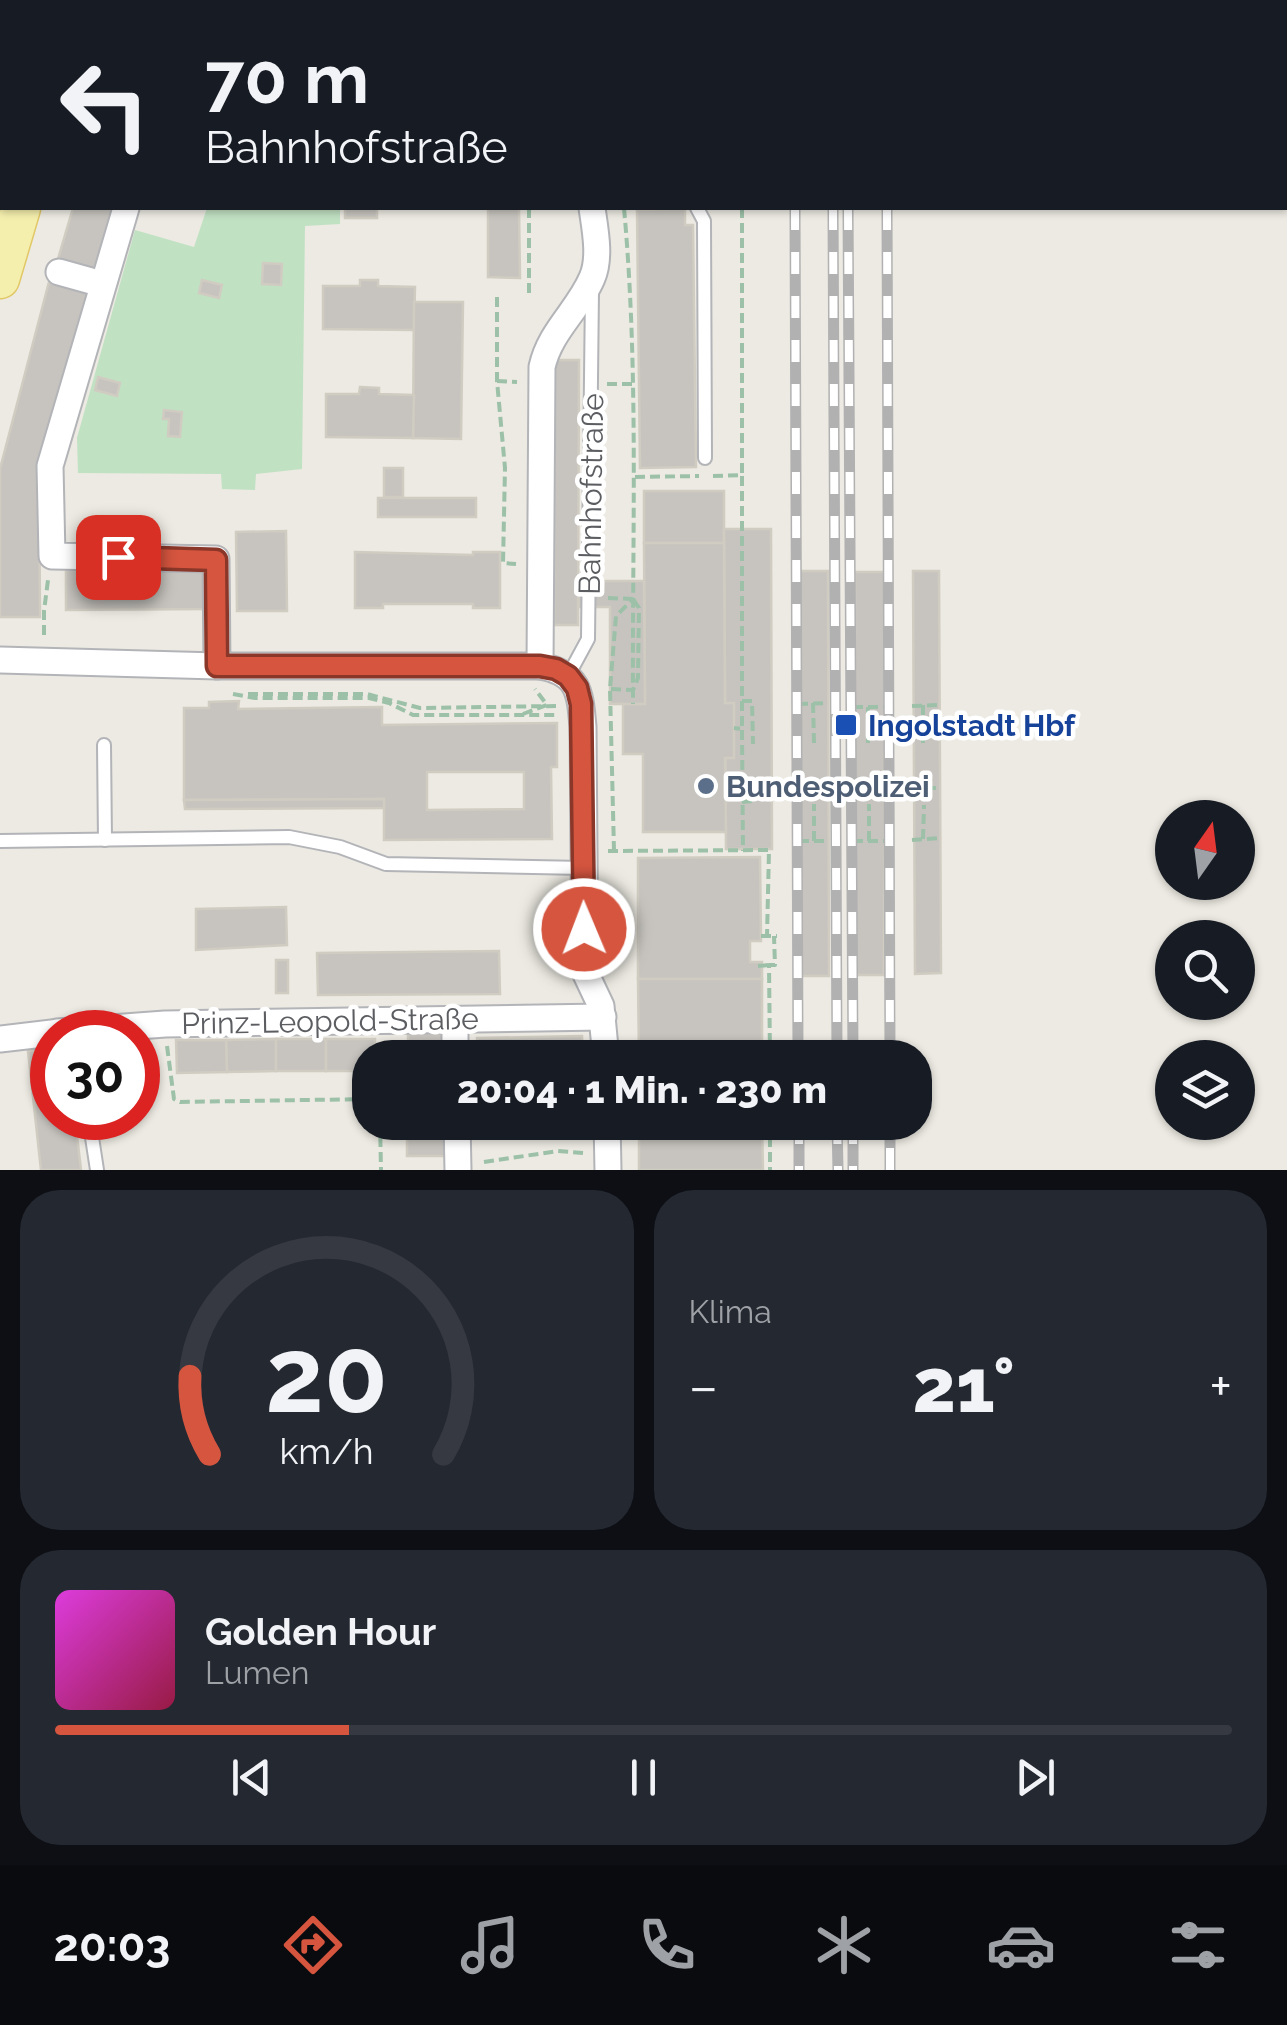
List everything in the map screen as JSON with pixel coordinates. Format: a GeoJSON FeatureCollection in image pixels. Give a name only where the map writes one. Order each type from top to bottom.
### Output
{"type":"FeatureCollection","features":[{"type":"Feature","properties":{"kind":"main road"},"geometry":{"type":"LineString","coordinates":[[0,279],[20,210]]}},
{"type":"Feature","properties":{"kind":"street"},"geometry":{"type":"LineString","coordinates":[[125,210],[50,466],[52,556],[216,560],[217,666]]}},
{"type":"Feature","properties":{"kind":"street","name":"Bahnhofstraße"},"geometry":{"type":"LineString","coordinates":[[540,666],[542,367],[552,340],[592,278],[596,259],[592,210]]}},
{"type":"Feature","properties":{"kind":"street"},"geometry":{"type":"LineString","coordinates":[[49,270],[102,284]]}},
{"type":"Feature","properties":{"kind":"street"},"geometry":{"type":"LineString","coordinates":[[0,660],[217,666],[540,666],[568,676],[577,688],[582,711],[586,972],[603,1016],[605,1040]]}},
{"type":"Feature","properties":{"kind":"street","name":"Prinz-Leopold-Straße"},"geometry":{"type":"LineString","coordinates":[[160,1024],[603,1016]]}},
{"type":"Feature","properties":{"kind":"street"},"geometry":{"type":"LineString","coordinates":[[454,1019],[455,1040]]}},
{"type":"Feature","properties":{"kind":"street","name":"Prinz-Leopold-Straße"},"geometry":{"type":"LineString","coordinates":[[0,1039],[30,1036]]}},
{"type":"Feature","properties":{"kind":"street"},"geometry":{"type":"LineString","coordinates":[[457,1140],[458,1170]]}},
{"type":"Feature","properties":{"kind":"street"},"geometry":{"type":"LineString","coordinates":[[607,1140],[608,1170]]}},
{"type":"Feature","properties":{"kind":"lane"},"geometry":{"type":"LineString","coordinates":[[698,210],[704,221],[706,458]]}},
{"type":"Feature","properties":{"kind":"lane","name":"Bahnhofstraße"},"geometry":{"type":"LineString","coordinates":[[568,676],[588,640],[592,278]]}},
{"type":"Feature","properties":{"kind":"lane"},"geometry":{"type":"LineString","coordinates":[[104,745],[105,840]]}},
{"type":"Feature","properties":{"kind":"lane"},"geometry":{"type":"LineString","coordinates":[[0,841],[289,837],[340,847],[386,864],[583,860]]}},
{"type":"Feature","properties":{"kind":"lane"},"geometry":{"type":"LineString","coordinates":[[92,1140],[96,1170]]}},
{"type":"Feature","properties":{"kind":"path"},"geometry":{"type":"LineString","coordinates":[[528,210],[529,297]]}},
{"type":"Feature","properties":{"kind":"path"},"geometry":{"type":"LineString","coordinates":[[624,210],[632,296],[633,599],[638,608],[638,678],[632,690],[632,704]]}},
{"type":"Feature","properties":{"kind":"path"},"geometry":{"type":"LineString","coordinates":[[742,210],[743,851]]}},
{"type":"Feature","properties":{"kind":"path"},"geometry":{"type":"LineString","coordinates":[[497,297],[497,381],[505,468],[503,564],[528,564]]}},
{"type":"Feature","properties":{"kind":"path"},"geometry":{"type":"LineString","coordinates":[[635,477],[742,475]]}},
{"type":"Feature","properties":{"kind":"path"},"geometry":{"type":"LineString","coordinates":[[45,661],[44,611],[52,556]]}},
{"type":"Feature","properties":{"kind":"path"},"geometry":{"type":"LineString","coordinates":[[614,851],[610,689],[616,616],[633,599]]}},
{"type":"Feature","properties":{"kind":"path"},"geometry":{"type":"LineString","coordinates":[[610,689],[632,690]]}},
{"type":"Feature","properties":{"kind":"path"},"geometry":{"type":"LineString","coordinates":[[233,694],[367,694],[420,708],[582,711],[412,715],[370,698],[255,698],[233,694]]}},
{"type":"Feature","properties":{"kind":"path"},"geometry":{"type":"LineString","coordinates":[[742,701],[752,701],[753,744]]}},
{"type":"Feature","properties":{"kind":"path"},"geometry":{"type":"LineString","coordinates":[[798,704],[828,704]]}},
{"type":"Feature","properties":{"kind":"path"},"geometry":{"type":"LineString","coordinates":[[814,704],[814,744]]}},
{"type":"Feature","properties":{"kind":"path"},"geometry":{"type":"LineString","coordinates":[[912,706],[939,705]]}},
{"type":"Feature","properties":{"kind":"path"},"geometry":{"type":"LineString","coordinates":[[923,706],[923,744]]}},
{"type":"Feature","properties":{"kind":"path"},"geometry":{"type":"LineString","coordinates":[[853,707],[884,707]]}},
{"type":"Feature","properties":{"kind":"path"},"geometry":{"type":"LineString","coordinates":[[868,707],[868,743]]}},
{"type":"Feature","properties":{"kind":"path"},"geometry":{"type":"LineString","coordinates":[[734,728],[742,729]]}},
{"type":"Feature","properties":{"kind":"path"},"geometry":{"type":"LineString","coordinates":[[814,779],[814,793]]}},
{"type":"Feature","properties":{"kind":"path"},"geometry":{"type":"LineString","coordinates":[[868,779],[868,790]]}},
{"type":"Feature","properties":{"kind":"path"},"geometry":{"type":"LineString","coordinates":[[924,779],[924,790]]}},
{"type":"Feature","properties":{"kind":"path"},"geometry":{"type":"LineString","coordinates":[[742,802],[754,802],[754,780]]}},
{"type":"Feature","properties":{"kind":"path"},"geometry":{"type":"LineString","coordinates":[[910,788],[940,788]]}},
{"type":"Feature","properties":{"kind":"path"},"geometry":{"type":"LineString","coordinates":[[853,790],[885,790]]}},
{"type":"Feature","properties":{"kind":"path"},"geometry":{"type":"LineString","coordinates":[[799,794],[829,794]]}},
{"type":"Feature","properties":{"kind":"path"},"geometry":{"type":"LineString","coordinates":[[814,804],[814,841]]}},
{"type":"Feature","properties":{"kind":"path"},"geometry":{"type":"LineString","coordinates":[[868,841],[869,804]]}},
{"type":"Feature","properties":{"kind":"path"},"geometry":{"type":"LineString","coordinates":[[924,805],[924,839]]}},
{"type":"Feature","properties":{"kind":"path"},"geometry":{"type":"LineString","coordinates":[[912,840],[940,838]]}},
{"type":"Feature","properties":{"kind":"path"},"geometry":{"type":"LineString","coordinates":[[798,841],[829,841]]}},
{"type":"Feature","properties":{"kind":"path"},"geometry":{"type":"LineString","coordinates":[[854,841],[884,841]]}},
{"type":"Feature","properties":{"kind":"path"},"geometry":{"type":"LineString","coordinates":[[583,860],[614,851],[769,850],[764,913],[775,965],[758,966]]}},
{"type":"Feature","properties":{"kind":"path"},"geometry":{"type":"LineString","coordinates":[[769,965],[770,1040]]}},
{"type":"Feature","properties":{"kind":"path"},"geometry":{"type":"LineString","coordinates":[[165,1024],[171,1090],[180,1102],[352,1099]]}},
{"type":"Feature","properties":{"kind":"path"},"geometry":{"type":"LineString","coordinates":[[380,1140],[381,1170]]}},
{"type":"Feature","properties":{"kind":"path"},"geometry":{"type":"LineString","coordinates":[[770,1140],[770,1170]]}},
{"type":"Feature","properties":{"kind":"path"},"geometry":{"type":"LineString","coordinates":[[512,1158],[558,1151]]}},
{"type":"Feature","properties":{"kind":"green space"},"geometry":{"type":"Polygon","coordinates":[[[206,210],[340,210],[340,224],[305,226],[302,469],[256,474],[255,490],[222,489],[221,474],[78,473],[77,438],[135,230],[194,247],[206,210]]]}},
{"type":"Feature","properties":{"kind":"building"},"geometry":{"type":"Polygon","coordinates":[[[72,210],[114,210],[96,271],[58,259],[72,210]]]}},
{"type":"Feature","properties":{"kind":"building"},"geometry":{"type":"Polygon","coordinates":[[[345,210],[377,210],[377,218],[345,218],[345,210]]]}},
{"type":"Feature","properties":{"kind":"building"},"geometry":{"type":"Polygon","coordinates":[[[488,210],[519,210],[520,278],[488,277],[488,210]]]}},
{"type":"Feature","properties":{"kind":"building"},"geometry":{"type":"Polygon","coordinates":[[[637,210],[685,210],[685,225],[693,225],[696,467],[640,468],[637,210]]]}},
{"type":"Feature","properties":{"kind":"building"},"geometry":{"type":"Polygon","coordinates":[[[263,263],[282,264],[281,285],[262,284],[263,263]]]}},
{"type":"Feature","properties":{"kind":"building"},"geometry":{"type":"Polygon","coordinates":[[[202,280],[222,285],[219,298],[199,293],[202,280]]]}},
{"type":"Feature","properties":{"kind":"building"},"geometry":{"type":"Polygon","coordinates":[[[360,280],[378,280],[378,286],[415,287],[414,330],[323,329],[323,286],[360,286],[360,280]]]}},
{"type":"Feature","properties":{"kind":"building"},"geometry":{"type":"Polygon","coordinates":[[[49,282],[89,293],[39,465],[40,617],[0,617],[0,469],[49,282]]]}},
{"type":"Feature","properties":{"kind":"building"},"geometry":{"type":"Polygon","coordinates":[[[414,302],[463,302],[461,439],[413,438],[414,302]]]}},
{"type":"Feature","properties":{"kind":"building"},"geometry":{"type":"Polygon","coordinates":[[[555,360],[579,360],[578,625],[554,625],[555,360]]]}},
{"type":"Feature","properties":{"kind":"building"},"geometry":{"type":"Polygon","coordinates":[[[98,377],[120,383],[117,396],[95,390],[98,377]]]}},
{"type":"Feature","properties":{"kind":"building"},"geometry":{"type":"Polygon","coordinates":[[[360,387],[379,388],[379,394],[414,395],[413,438],[326,437],[326,394],[359,394],[360,387]]]}},
{"type":"Feature","properties":{"kind":"building"},"geometry":{"type":"Polygon","coordinates":[[[164,410],[182,412],[180,437],[168,436],[169,419],[163,419],[164,410]]]}},
{"type":"Feature","properties":{"kind":"building"},"geometry":{"type":"Polygon","coordinates":[[[384,468],[403,468],[403,497],[384,497],[384,468]]]}},
{"type":"Feature","properties":{"kind":"building"},"geometry":{"type":"Polygon","coordinates":[[[644,491],[724,491],[724,543],[644,543],[644,491]]]}},
{"type":"Feature","properties":{"kind":"building"},"geometry":{"type":"Polygon","coordinates":[[[378,498],[476,498],[476,517],[378,517],[378,498]]]}},
{"type":"Feature","properties":{"kind":"building"},"geometry":{"type":"Polygon","coordinates":[[[724,529],[771,529],[772,849],[726,849],[724,529]]]}},
{"type":"Feature","properties":{"kind":"building"},"geometry":{"type":"Polygon","coordinates":[[[286,531],[287,611],[237,611],[236,532],[286,531]]]}},
{"type":"Feature","properties":{"kind":"building"},"geometry":{"type":"Polygon","coordinates":[[[644,543],[724,543],[725,703],[734,703],[734,758],[725,758],[726,832],[643,832],[643,754],[623,754],[623,704],[645,704],[644,543]]]}},
{"type":"Feature","properties":{"kind":"building"},"geometry":{"type":"Polygon","coordinates":[[[355,552],[500,552],[500,608],[473,608],[473,604],[383,604],[383,608],[355,608],[355,552]]]}},
{"type":"Feature","properties":{"kind":"building"},"geometry":{"type":"Polygon","coordinates":[[[66,565],[207,565],[208,609],[66,610],[66,565]]]}},
{"type":"Feature","properties":{"kind":"building"},"geometry":{"type":"Polygon","coordinates":[[[798,571],[828,571],[829,976],[800,976],[798,571]]]}},
{"type":"Feature","properties":{"kind":"building"},"geometry":{"type":"Polygon","coordinates":[[[913,571],[939,571],[941,973],[915,974],[913,571]]]}},
{"type":"Feature","properties":{"kind":"building"},"geometry":{"type":"Polygon","coordinates":[[[855,572],[885,572],[884,975],[854,975],[855,572]]]}},
{"type":"Feature","properties":{"kind":"building"},"geometry":{"type":"Polygon","coordinates":[[[579,581],[644,581],[645,704],[610,704],[610,607],[579,607],[579,581]]]}},
{"type":"Feature","properties":{"kind":"building"},"geometry":{"type":"Polygon","coordinates":[[[239,701],[238,709],[382,707],[382,725],[557,723],[557,767],[551,767],[552,839],[384,840],[384,799],[184,800],[184,708],[209,708],[209,702],[239,701]],[[427,772],[427,810],[524,809],[524,772],[427,772]]]}},
{"type":"Feature","properties":{"kind":"building"},"geometry":{"type":"Polygon","coordinates":[[[384,799],[384,808],[185,809],[184,800],[384,799]]]}},
{"type":"Feature","properties":{"kind":"building"},"geometry":{"type":"Polygon","coordinates":[[[760,857],[761,941],[750,941],[750,962],[762,962],[762,979],[638,979],[638,858],[760,857]]]}},
{"type":"Feature","properties":{"kind":"building"},"geometry":{"type":"Polygon","coordinates":[[[286,907],[287,945],[196,950],[196,909],[286,907]]]}},
{"type":"Feature","properties":{"kind":"building"},"geometry":{"type":"Polygon","coordinates":[[[499,951],[500,994],[318,995],[317,953],[499,951]]]}},
{"type":"Feature","properties":{"kind":"building"},"geometry":{"type":"Polygon","coordinates":[[[276,960],[288,960],[288,993],[276,993],[276,960]]]}},
{"type":"Feature","properties":{"kind":"building"},"geometry":{"type":"Polygon","coordinates":[[[638,979],[762,979],[762,1040],[639,1040],[638,979]]]}},
{"type":"Feature","properties":{"kind":"building"},"geometry":{"type":"Polygon","coordinates":[[[408,1032],[448,1032],[448,1040],[408,1040],[408,1032]]]}},
{"type":"Feature","properties":{"kind":"building"},"geometry":{"type":"Polygon","coordinates":[[[582,1036],[582,1040],[477,1040],[582,1036]]]}},
{"type":"Feature","properties":{"kind":"building"},"geometry":{"type":"Polygon","coordinates":[[[276,1039],[276,1071],[227,1072],[226,1040],[276,1039]]]}},
{"type":"Feature","properties":{"kind":"building"},"geometry":{"type":"Polygon","coordinates":[[[276,1039],[326,1039],[326,1071],[276,1071],[276,1039]]]}},
{"type":"Feature","properties":{"kind":"building"},"geometry":{"type":"Polygon","coordinates":[[[326,1039],[375,1039],[352,1040],[352,1071],[326,1071],[326,1039]]]}},
{"type":"Feature","properties":{"kind":"building"},"geometry":{"type":"Polygon","coordinates":[[[176,1040],[226,1040],[227,1072],[177,1073],[176,1040]]]}},
{"type":"Feature","properties":{"kind":"building"},"geometry":{"type":"Polygon","coordinates":[[[38,1140],[78,1140],[81,1170],[41,1170],[38,1140]]]}},
{"type":"Feature","properties":{"kind":"building"},"geometry":{"type":"Polygon","coordinates":[[[407,1140],[447,1140],[447,1156],[407,1156],[407,1140]]]}},
{"type":"Feature","properties":{"kind":"building"},"geometry":{"type":"Polygon","coordinates":[[[639,1140],[762,1140],[763,1170],[639,1170],[639,1140]]]}},
{"type":"Feature","properties":{"kind":"railway"},"geometry":{"type":"LineString","coordinates":[[795,210],[798,1040]]}},
{"type":"Feature","properties":{"kind":"railway"},"geometry":{"type":"LineString","coordinates":[[833,210],[837,1040]]}},
{"type":"Feature","properties":{"kind":"railway"},"geometry":{"type":"LineString","coordinates":[[848,210],[853,1040]]}},
{"type":"Feature","properties":{"kind":"railway"},"geometry":{"type":"LineString","coordinates":[[887,210],[890,1040]]}},
{"type":"Feature","properties":{"kind":"railway"},"geometry":{"type":"LineString","coordinates":[[799,1140],[799,1170]]}},
{"type":"Feature","properties":{"kind":"railway"},"geometry":{"type":"LineString","coordinates":[[837,1140],[838,1170]]}},
{"type":"Feature","properties":{"kind":"railway"},"geometry":{"type":"LineString","coordinates":[[853,1140],[853,1170]]}},
{"type":"Feature","properties":{"kind":"railway"},"geometry":{"type":"LineString","coordinates":[[890,1140],[890,1170]]}},
{"type":"Feature","properties":{"kind":"place","name":"Ingolstadt Hbf"},"geometry":{"type":"Point","coordinates":[846,725]}},
{"type":"Feature","properties":{"kind":"place","name":"Bundespolizei"},"geometry":{"type":"Point","coordinates":[706,786]}},
{"type":"Feature","properties":{"kind":"route"},"geometry":{"type":"LineString","coordinates":[[118,557],[216,560],[217,666],[540,666],[568,676],[577,688],[583,727],[584,929]]}}]}
